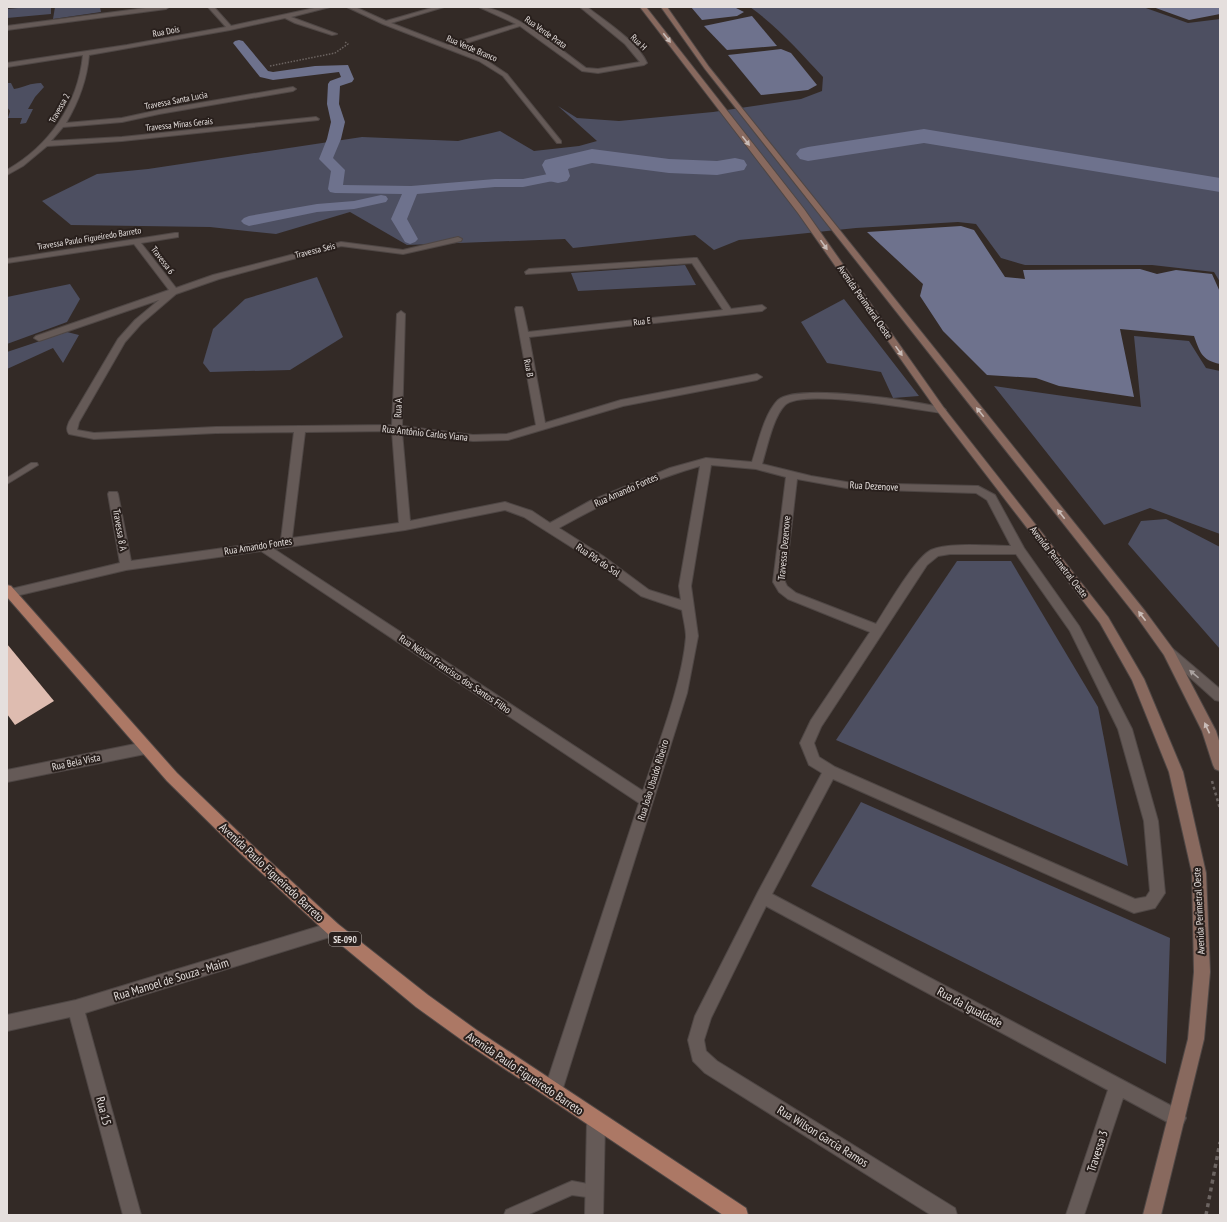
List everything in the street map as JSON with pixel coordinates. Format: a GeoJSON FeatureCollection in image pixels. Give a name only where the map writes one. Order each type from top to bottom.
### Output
{"type":"FeatureCollection","features":[{"type":"Feature","properties":{"kind":"main road","name":"Avenida Perimetral Oeste"},"geometry":{"type":"LineString","coordinates":[[643,7],[801,211],[941,410],[1104,620],[1138,679],[1176,772],[1199,873],[1202,972],[1196,1039],[1152,1215]]}},
{"type":"Feature","properties":{"kind":"main road","name":"Avenida Perimetral Oeste"},"geometry":{"type":"LineString","coordinates":[[664,7],[706,68],[1040,486],[1169,652],[1209,731],[1220,764]]}},
{"type":"Feature","properties":{"kind":"main road","name":"Avenida Paulo Figueiredo Barreto"},"geometry":{"type":"LineString","coordinates":[[8,592],[145,748],[246,849],[333,929],[422,1001],[472,1037],[738,1215]]}},
{"type":"Feature","properties":{"kind":"street"},"geometry":{"type":"LineString","coordinates":[[7,28],[166,7]]}},
{"type":"Feature","properties":{"kind":"street"},"geometry":{"type":"LineString","coordinates":[[211,7],[230,28]]}},
{"type":"Feature","properties":{"kind":"street","name":"Rua Dois"},"geometry":{"type":"LineString","coordinates":[[7,66],[86,54],[230,28],[327,7]]}},
{"type":"Feature","properties":{"kind":"street","name":"Rua Verde Branco"},"geometry":{"type":"LineString","coordinates":[[350,7],[385,23],[487,62],[499,70],[559,142]]}},
{"type":"Feature","properties":{"kind":"street"},"geometry":{"type":"LineString","coordinates":[[385,23],[441,7]]}},
{"type":"Feature","properties":{"kind":"street","name":"Rua Verde Prata"},"geometry":{"type":"LineString","coordinates":[[482,7],[521,24],[576,66]]}},
{"type":"Feature","properties":{"kind":"street","name":"Rua H"},"geometry":{"type":"LineString","coordinates":[[576,66],[590,71],[640,64],[644,62],[644,60],[634,49],[583,7]]}},
{"type":"Feature","properties":{"kind":"street"},"geometry":{"type":"LineString","coordinates":[[286,16],[298,22],[334,34]]}},
{"type":"Feature","properties":{"kind":"street"},"geometry":{"type":"LineString","coordinates":[[447,47],[521,24]]}},
{"type":"Feature","properties":{"kind":"street","name":"Travessa 2"},"geometry":{"type":"LineString","coordinates":[[7,173],[23,163],[62,125],[80,85],[86,64],[86,54]]}},
{"type":"Feature","properties":{"kind":"street","name":"Travessa Santa Lucia"},"geometry":{"type":"LineString","coordinates":[[62,125],[122,120],[159,112],[292,89]]}},
{"type":"Feature","properties":{"kind":"street","name":"Travessa Minas Gerais"},"geometry":{"type":"LineString","coordinates":[[43,144],[116,139],[316,118]]}},
{"type":"Feature","properties":{"kind":"street","name":"Travessa Paulo Figueiredo Barreto"},"geometry":{"type":"LineString","coordinates":[[7,262],[175,235]]}},
{"type":"Feature","properties":{"kind":"street","name":"Travessa Seis"},"geometry":{"type":"LineString","coordinates":[[39,338],[174,291],[243,269],[341,244],[402,252],[458,239]]}},
{"type":"Feature","properties":{"kind":"street","name":"Travessa 6"},"geometry":{"type":"LineString","coordinates":[[136,241],[174,291]]}},
{"type":"Feature","properties":{"kind":"street"},"geometry":{"type":"LineString","coordinates":[[529,272],[694,260],[728,311]]}},
{"type":"Feature","properties":{"kind":"street","name":"Travessa Seis"},"geometry":{"type":"LineString","coordinates":[[74,422],[121,341],[138,322],[174,291]]}},
{"type":"Feature","properties":{"kind":"street","name":"Rua E"},"geometry":{"type":"LineString","coordinates":[[523,335],[762,308]]}},
{"type":"Feature","properties":{"kind":"street","name":"Rua B"},"geometry":{"type":"LineString","coordinates":[[519,309],[541,427]]}},
{"type":"Feature","properties":{"kind":"street","name":"Rua A"},"geometry":{"type":"LineString","coordinates":[[401,314],[397,428],[405,526]]}},
{"type":"Feature","properties":{"kind":"street","name":"Rua Antônio Carlos Viana"},"geometry":{"type":"LineString","coordinates":[[74,422],[72,430],[76,434],[94,436],[216,430],[397,428],[484,438],[508,437],[621,403],[757,377]]}},
{"type":"Feature","properties":{"kind":"street"},"geometry":{"type":"LineString","coordinates":[[756,466],[773,418],[780,404],[790,398],[803,395],[846,397],[941,410]]}},
{"type":"Feature","properties":{"kind":"street"},"geometry":{"type":"LineString","coordinates":[[286,542],[300,428]]}},
{"type":"Feature","properties":{"kind":"street","name":"Rua Dezenove"},"geometry":{"type":"LineString","coordinates":[[706,461],[756,466],[852,486],[978,490],[991,498],[1019,550]]}},
{"type":"Feature","properties":{"kind":"street","name":"Rua Amando Fontes"},"geometry":{"type":"LineString","coordinates":[[550,528],[594,504],[646,481],[674,470],[706,461]]}},
{"type":"Feature","properties":{"kind":"street","name":"Rua João Ubaldo Ribeiro"},"geometry":{"type":"LineString","coordinates":[[553,1091],[647,801],[687,667],[692,636],[685,586],[706,461]]}},
{"type":"Feature","properties":{"kind":"street","name":"Travessa Dezenove"},"geometry":{"type":"LineString","coordinates":[[792,474],[778,582],[783,589],[792,596],[878,630]]}},
{"type":"Feature","properties":{"kind":"street","name":"Travessa 8 A"},"geometry":{"type":"LineString","coordinates":[[113,494],[126,566]]}},
{"type":"Feature","properties":{"kind":"street","name":"Rua Amando Fontes"},"geometry":{"type":"LineString","coordinates":[[8,592],[126,566],[405,526],[497,507],[511,507]]}},
{"type":"Feature","properties":{"kind":"street","name":"Rua Pôr do Sol"},"geometry":{"type":"LineString","coordinates":[[511,507],[528,514],[599,559],[645,593],[688,607]]}},
{"type":"Feature","properties":{"kind":"street","name":"Rua Nélson Francisco dos Santos Filho"},"geometry":{"type":"LineString","coordinates":[[262,546],[647,801]]}},
{"type":"Feature","properties":{"kind":"street"},"geometry":{"type":"LineString","coordinates":[[950,550],[1019,550],[1075,629],[1124,729],[1151,821],[1158,893],[1150,903],[1134,906],[830,771],[814,761],[807,743],[816,724],[923,562],[935,553],[950,550]]}},
{"type":"Feature","properties":{"kind":"street"},"geometry":{"type":"LineString","coordinates":[[1169,652],[1220,696]]}},
{"type":"Feature","properties":{"kind":"street","name":"Rua Bela Vista"},"geometry":{"type":"LineString","coordinates":[[7,776],[145,748]]}},
{"type":"Feature","properties":{"kind":"street"},"geometry":{"type":"LineString","coordinates":[[763,896],[830,771]]}},
{"type":"Feature","properties":{"kind":"street","name":"Rua da Igualdade"},"geometry":{"type":"LineString","coordinates":[[763,896],[1177,1118]]}},
{"type":"Feature","properties":{"kind":"street","name":"Rua Wilson Garcia Ramos"},"geometry":{"type":"LineString","coordinates":[[763,896],[702,1016],[696,1040],[699,1055],[711,1067],[948,1215]]}},
{"type":"Feature","properties":{"kind":"street","name":"Rua Manoel de Souza - Maim"},"geometry":{"type":"LineString","coordinates":[[7,1022],[76,1008],[333,929]]}},
{"type":"Feature","properties":{"kind":"street","name":"Rua 15"},"geometry":{"type":"LineString","coordinates":[[76,1008],[132,1215]]}},
{"type":"Feature","properties":{"kind":"street","name":"Travessa 3"},"geometry":{"type":"LineString","coordinates":[[1075,1215],[1118,1086]]}},
{"type":"Feature","properties":{"kind":"street"},"geometry":{"type":"LineString","coordinates":[[594,1215],[596,1121]]}},
{"type":"Feature","properties":{"kind":"lane"},"geometry":{"type":"LineString","coordinates":[[7,481],[34,465]]}},
{"type":"Feature","properties":{"kind":"lane"},"geometry":{"type":"LineString","coordinates":[[511,1215],[572,1188],[594,1191]]}},
{"type":"Feature","properties":{"kind":"path"},"geometry":{"type":"LineString","coordinates":[[270,66],[335,54],[348,44],[334,34]]}},
{"type":"Feature","properties":{"kind":"path"},"geometry":{"type":"LineString","coordinates":[[1206,1215],[1220,1142]]}},
{"type":"Feature","properties":{"kind":"shaded area"},"geometry":{"type":"Polygon","coordinates":[[[51,7],[51,14],[7,18],[7,9],[51,7]]]}},
{"type":"Feature","properties":{"kind":"shaded area"},"geometry":{"type":"Polygon","coordinates":[[[55,7],[100,7],[101,12],[53,19],[55,7]]]}},
{"type":"Feature","properties":{"kind":"shaded area"},"geometry":{"type":"Polygon","coordinates":[[[691,7],[734,7],[744,12],[737,16],[702,20],[691,7]]]}},
{"type":"Feature","properties":{"kind":"shaded area"},"geometry":{"type":"Polygon","coordinates":[[[750,7],[1143,7],[1188,23],[1220,19],[1220,282],[1214,272],[1152,265],[1025,265],[1001,258],[976,224],[958,222],[856,228],[739,240],[714,250],[695,235],[573,248],[565,239],[407,245],[350,212],[276,234],[210,227],[71,225],[42,201],[97,174],[148,169],[362,137],[458,141],[500,131],[534,151],[579,146],[597,141],[558,106],[577,118],[619,121],[713,112],[801,99],[822,91],[823,77],[779,31],[750,7]]]}},
{"type":"Feature","properties":{"kind":"shaded area"},"geometry":{"type":"Polygon","coordinates":[[[1153,7],[1220,7],[1220,14],[1189,20],[1153,7]]]}},
{"type":"Feature","properties":{"kind":"shaded area"},"geometry":{"type":"Polygon","coordinates":[[[752,16],[777,46],[727,50],[704,26],[752,16]]]}},
{"type":"Feature","properties":{"kind":"shaded area"},"geometry":{"type":"Polygon","coordinates":[[[781,49],[791,53],[817,85],[808,90],[761,95],[728,55],[781,49]]]}},
{"type":"Feature","properties":{"kind":"shaded area"},"geometry":{"type":"Polygon","coordinates":[[[7,83],[11,83],[14,89],[37,83],[41,83],[44,87],[35,97],[28,109],[33,109],[26,123],[20,124],[22,118],[8,118],[10,111],[7,107],[7,83]]]}},
{"type":"Feature","properties":{"kind":"shaded area"},"geometry":{"type":"Polygon","coordinates":[[[961,226],[974,230],[1005,277],[1025,279],[1023,270],[1140,269],[1157,274],[1176,270],[1212,274],[1220,292],[1220,364],[1205,358],[1198,347],[1194,336],[1120,329],[1134,397],[1059,386],[1036,378],[987,375],[943,331],[920,296],[923,284],[867,232],[961,226]]]}},
{"type":"Feature","properties":{"kind":"shaded area"},"geometry":{"type":"Polygon","coordinates":[[[685,265],[696,285],[578,291],[571,273],[685,265]]]}},
{"type":"Feature","properties":{"kind":"shaded area"},"geometry":{"type":"Polygon","coordinates":[[[317,277],[343,337],[290,370],[210,372],[203,363],[213,329],[245,299],[317,277]]]}},
{"type":"Feature","properties":{"kind":"shaded area"},"geometry":{"type":"Polygon","coordinates":[[[70,284],[80,299],[67,322],[7,344],[7,297],[70,284]]]}},
{"type":"Feature","properties":{"kind":"shaded area"},"geometry":{"type":"Polygon","coordinates":[[[844,299],[919,396],[893,398],[881,372],[827,363],[801,322],[844,299]]]}},
{"type":"Feature","properties":{"kind":"shaded area"},"geometry":{"type":"Polygon","coordinates":[[[67,332],[79,335],[63,363],[53,348],[7,369],[7,352],[67,332]]]}},
{"type":"Feature","properties":{"kind":"shaded area"},"geometry":{"type":"Polygon","coordinates":[[[1134,336],[1189,341],[1206,368],[1220,371],[1220,534],[1150,508],[1104,525],[994,386],[1141,407],[1134,336]]]}},
{"type":"Feature","properties":{"kind":"shaded area"},"geometry":{"type":"Polygon","coordinates":[[[1166,519],[1220,547],[1220,649],[1128,544],[1141,521],[1166,519]]]}},
{"type":"Feature","properties":{"kind":"shaded area"},"geometry":{"type":"Polygon","coordinates":[[[957,561],[1011,561],[1098,707],[1128,866],[836,740],[957,561]]]}},
{"type":"Feature","properties":{"kind":"shaded area"},"geometry":{"type":"Polygon","coordinates":[[[861,802],[1170,938],[1166,1064],[811,886],[861,802]]]}},
{"type":"Feature","properties":{"kind":"building"},"geometry":{"type":"Polygon","coordinates":[[[7,644],[54,701],[15,725],[7,714],[7,644]]]}},
{"type":"Feature","properties":{"kind":"waterway"},"geometry":{"type":"LineString","coordinates":[[239,43],[264,74],[273,76],[315,70],[344,68],[348,79],[334,84],[333,104],[338,122],[334,139],[326,159],[338,170],[335,189],[411,190]]}},
{"type":"Feature","properties":{"kind":"waterway"},"geometry":{"type":"LineString","coordinates":[[808,154],[924,136],[1220,185]]}},
{"type":"Feature","properties":{"kind":"waterway"},"geometry":{"type":"LineString","coordinates":[[558,176],[554,165],[592,156],[669,166],[717,168],[735,165]]}},
{"type":"Feature","properties":{"kind":"waterway"},"geometry":{"type":"LineString","coordinates":[[411,190],[495,183],[523,183],[558,176]]}},
{"type":"Feature","properties":{"kind":"waterway"},"geometry":{"type":"LineString","coordinates":[[410,239],[399,219],[411,190]]}},
{"type":"Feature","properties":{"kind":"waterway"},"geometry":{"type":"LineString","coordinates":[[249,221],[317,208],[354,205],[381,199]]}}]}
